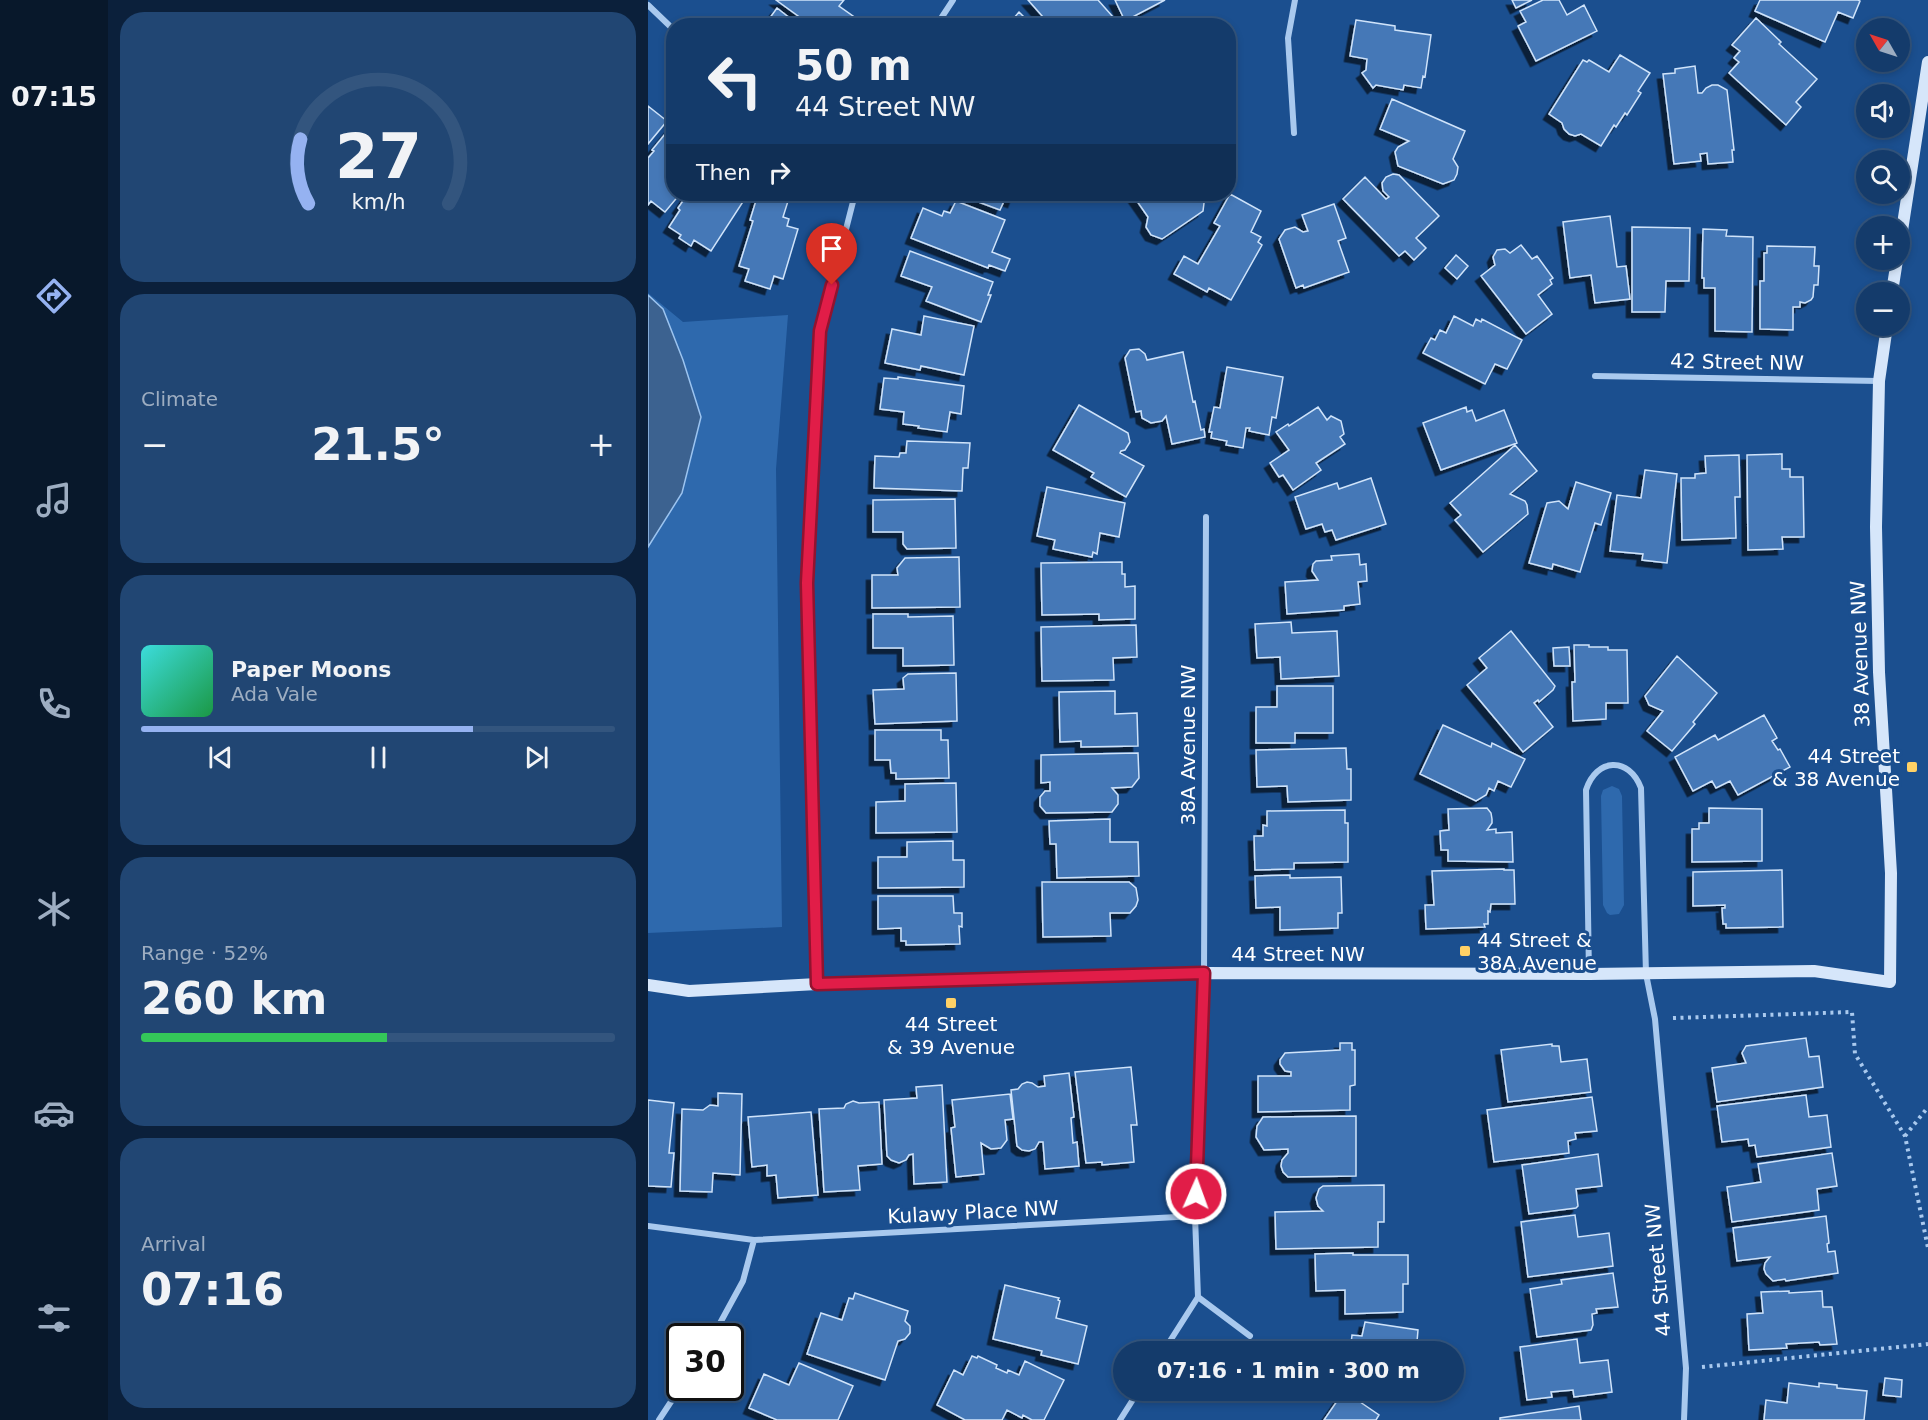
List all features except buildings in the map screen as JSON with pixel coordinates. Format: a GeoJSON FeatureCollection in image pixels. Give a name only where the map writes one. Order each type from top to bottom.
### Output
{"type":"FeatureCollection","features":[{"type":"Feature","properties":{"kind":"street"},"geometry":{"type":"LineString","coordinates":[[941,18],[952,0]]}},
{"type":"Feature","properties":{"kind":"street"},"geometry":{"type":"LineString","coordinates":[[1294,0],[1288,38],[1294,133]]}},
{"type":"Feature","properties":{"kind":"street"},"geometry":{"type":"LineString","coordinates":[[648,5],[666,22]]}},
{"type":"Feature","properties":{"kind":"street"},"geometry":{"type":"LineString","coordinates":[[1904,216],[1928,62]]}},
{"type":"Feature","properties":{"kind":"street"},"geometry":{"type":"LineString","coordinates":[[817,984],[807,583],[820,331],[853,201]]}},
{"type":"Feature","properties":{"kind":"street","name":"38 Avenue NW"},"geometry":{"type":"LineString","coordinates":[[1886,336],[1879,381],[1876,527],[1878,661],[1892,873],[1890,982]]}},
{"type":"Feature","properties":{"kind":"street","name":"42 Street NW"},"geometry":{"type":"LineString","coordinates":[[1595,376],[1879,381]]}},
{"type":"Feature","properties":{"kind":"street","name":"38A Avenue NW"},"geometry":{"type":"LineString","coordinates":[[1198,1298],[1195,1216],[1204,973],[1206,517]]}},
{"type":"Feature","properties":{"kind":"street","name":"44 Street NW"},"geometry":{"type":"LineString","coordinates":[[1589,974],[1586,790],[1589,778],[1595,772],[1610,765],[1631,771],[1638,779],[1641,788],[1646,974],[1655,1018],[1686,1368],[1684,1420]]}},
{"type":"Feature","properties":{"kind":"street","name":"44 Street NW"},"geometry":{"type":"LineString","coordinates":[[648,985],[689,992],[817,984],[1204,973],[1646,974],[1814,971],[1890,982]]}},
{"type":"Feature","properties":{"kind":"street","name":"Kulawy Place NW"},"geometry":{"type":"LineString","coordinates":[[648,1226],[754,1240],[1195,1216]]}},
{"type":"Feature","properties":{"kind":"street"},"geometry":{"type":"LineString","coordinates":[[720,1323],[743,1281],[754,1240]]}},
{"type":"Feature","properties":{"kind":"street"},"geometry":{"type":"LineString","coordinates":[[1170,1341],[1198,1298],[1250,1336]]}},
{"type":"Feature","properties":{"kind":"street"},"geometry":{"type":"LineString","coordinates":[[659,1420],[671,1401]]}},
{"type":"Feature","properties":{"kind":"street"},"geometry":{"type":"LineString","coordinates":[[1120,1420],[1132,1401]]}},
{"type":"Feature","properties":{"kind":"path"},"geometry":{"type":"LineString","coordinates":[[1655,1018],[1852,1012],[1855,1054],[1905,1136],[1928,1248]]}},
{"type":"Feature","properties":{"kind":"path"},"geometry":{"type":"LineString","coordinates":[[1905,1136],[1928,1107]]}},
{"type":"Feature","properties":{"kind":"path"},"geometry":{"type":"LineString","coordinates":[[1686,1368],[1928,1344]]}},
{"type":"Feature","properties":{"kind":"shaded area"},"geometry":{"type":"Polygon","coordinates":[[[648,293],[683,322],[788,315],[776,469],[782,927],[648,933],[648,293]]]}},
{"type":"Feature","properties":{"kind":"shaded area"},"geometry":{"type":"Polygon","coordinates":[[[648,295],[663,309],[683,360],[701,417],[682,493],[648,547],[648,295]]]}},
{"type":"Feature","properties":{"kind":"shaded area"},"geometry":{"type":"Polygon","coordinates":[[[1612,786],[1619,789],[1622,796],[1624,905],[1619,914],[1610,915],[1603,905],[1601,796],[1603,790],[1612,786]]]}},
{"type":"Feature","properties":{"kind":"place","name":"44 Street & 38 Avenue"},"geometry":{"type":"Point","coordinates":[1912,767]}},
{"type":"Feature","properties":{"kind":"place","name":"44 Street & 38A Avenue"},"geometry":{"type":"Point","coordinates":[1465,951]}},
{"type":"Feature","properties":{"kind":"place","name":"44 Street & 39 Avenue"},"geometry":{"type":"Point","coordinates":[951,1003]}},
{"type":"Feature","properties":{"kind":"route"},"geometry":{"type":"LineString","coordinates":[[832,285],[820,331],[807,583],[817,984],[1204,973],[1196,1194]]}}]}
